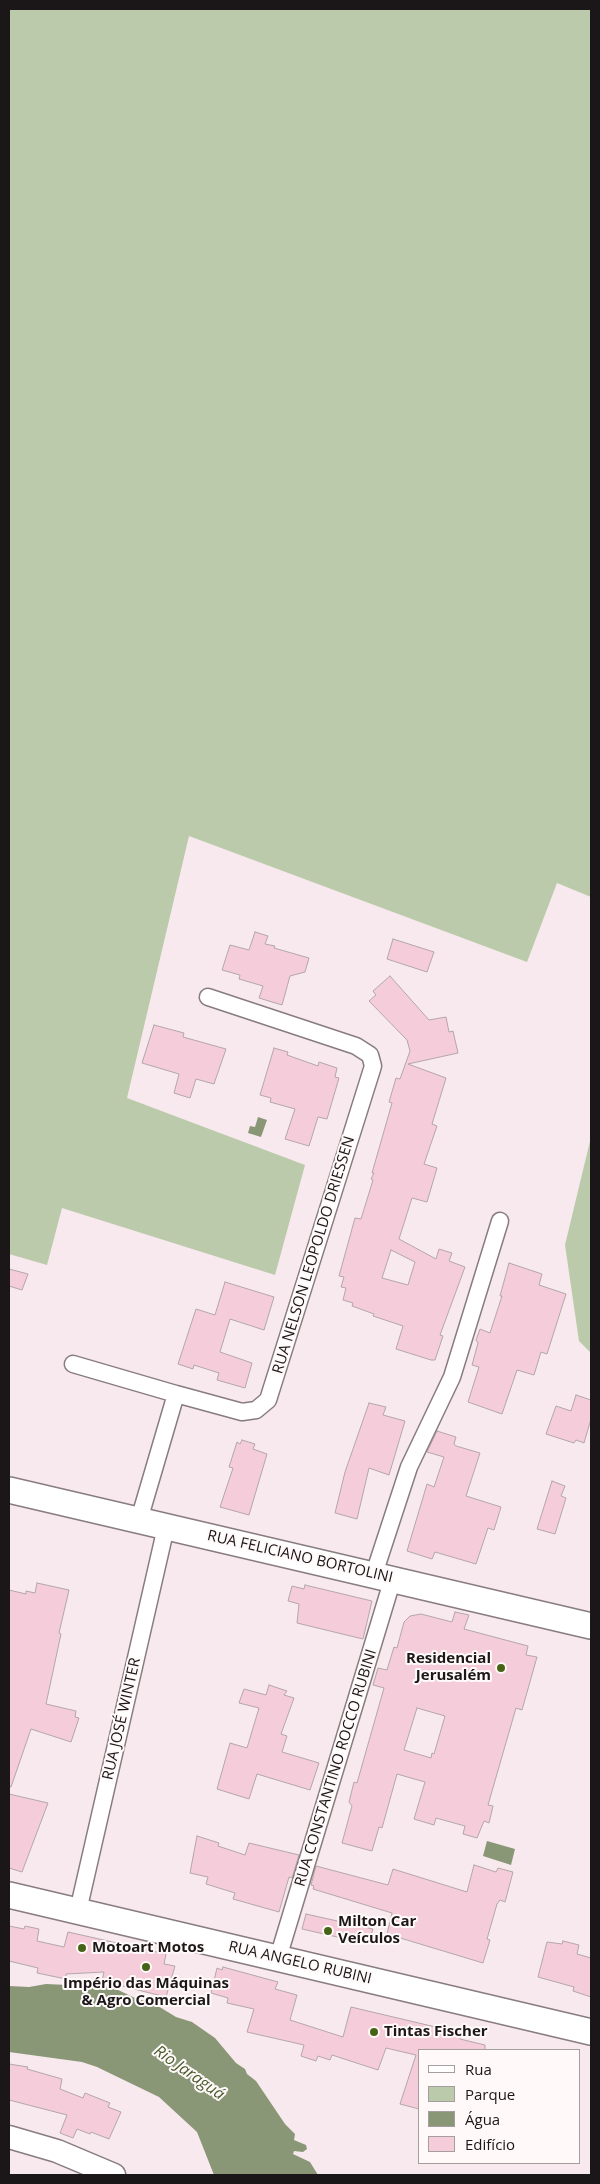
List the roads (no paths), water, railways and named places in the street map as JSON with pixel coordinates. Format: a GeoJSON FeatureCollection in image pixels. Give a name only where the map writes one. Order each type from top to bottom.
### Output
{"type":"FeatureCollection","features":[{"type":"Feature","properties":{"kind":"main road","name":"RUA FELICIANO BORTOLINI"},"geometry":{"type":"LineString","coordinates":[[9,1490],[591,1626]]}},
{"type":"Feature","properties":{"kind":"main road","name":"RUA ANGELO RUBINI"},"geometry":{"type":"LineString","coordinates":[[9,1894],[591,2032]]}},
{"type":"Feature","properties":{"kind":"main road"},"geometry":{"type":"LineString","coordinates":[[9,2137],[57,2151],[114,2175]]}},
{"type":"Feature","properties":{"kind":"street","name":"RUA NELSON LEOPOLDO DRIESSEN"},"geometry":{"type":"LineString","coordinates":[[73,1364],[242,1412],[256,1410],[268,1400],[372,1066],[370,1055],[356,1046],[208,997]]}},
{"type":"Feature","properties":{"kind":"street","name":"RUA CONSTANTINO ROCCO RUBINI"},"geometry":{"type":"LineString","coordinates":[[278,1958],[383,1576],[409,1467],[452,1377],[500,1221]]}},
{"type":"Feature","properties":{"kind":"street"},"geometry":{"type":"LineString","coordinates":[[139,1520],[176,1394]]}},
{"type":"Feature","properties":{"kind":"street","name":"RUA JOSÉ WINTER"},"geometry":{"type":"LineString","coordinates":[[78,1911],[166,1527]]}},
{"type":"Feature","properties":{"kind":"water"},"geometry":{"type":"Polygon","coordinates":[[[258,1117],[267,1120],[261,1137],[248,1133],[250,1126],[255,1127],[258,1117]]]}},
{"type":"Feature","properties":{"kind":"water"},"geometry":{"type":"Polygon","coordinates":[[[487,1841],[515,1849],[511,1865],[483,1856],[487,1841]]]}},
{"type":"Feature","properties":{"kind":"water","name":"Rio Jaraguá"},"geometry":{"type":"Polygon","coordinates":[[[46,1984],[112,1987],[137,1999],[153,2003],[176,2017],[192,2022],[215,2038],[236,2063],[245,2069],[247,2074],[256,2081],[285,2124],[295,2134],[294,2140],[306,2145],[307,2149],[303,2152],[294,2151],[293,2154],[310,2162],[318,2175],[214,2175],[197,2132],[159,2097],[97,2067],[82,2062],[9,2052],[9,1986],[29,1987],[46,1984]]]}},
{"type":"Feature","properties":{"kind":"place","name":"Residencial Jerusalém"},"geometry":{"type":"Point","coordinates":[501,1668]}},
{"type":"Feature","properties":{"kind":"place","name":"Milton Car Veículos"},"geometry":{"type":"Point","coordinates":[328,1931]}},
{"type":"Feature","properties":{"kind":"place","name":"Motoart Motos"},"geometry":{"type":"Point","coordinates":[82,1948]}},
{"type":"Feature","properties":{"kind":"place","name":"Império das Máquinas & Agro Comercial"},"geometry":{"type":"Point","coordinates":[146,1967]}},
{"type":"Feature","properties":{"kind":"place","name":"Tintas Fischer"},"geometry":{"type":"Point","coordinates":[374,2032]}}]}
